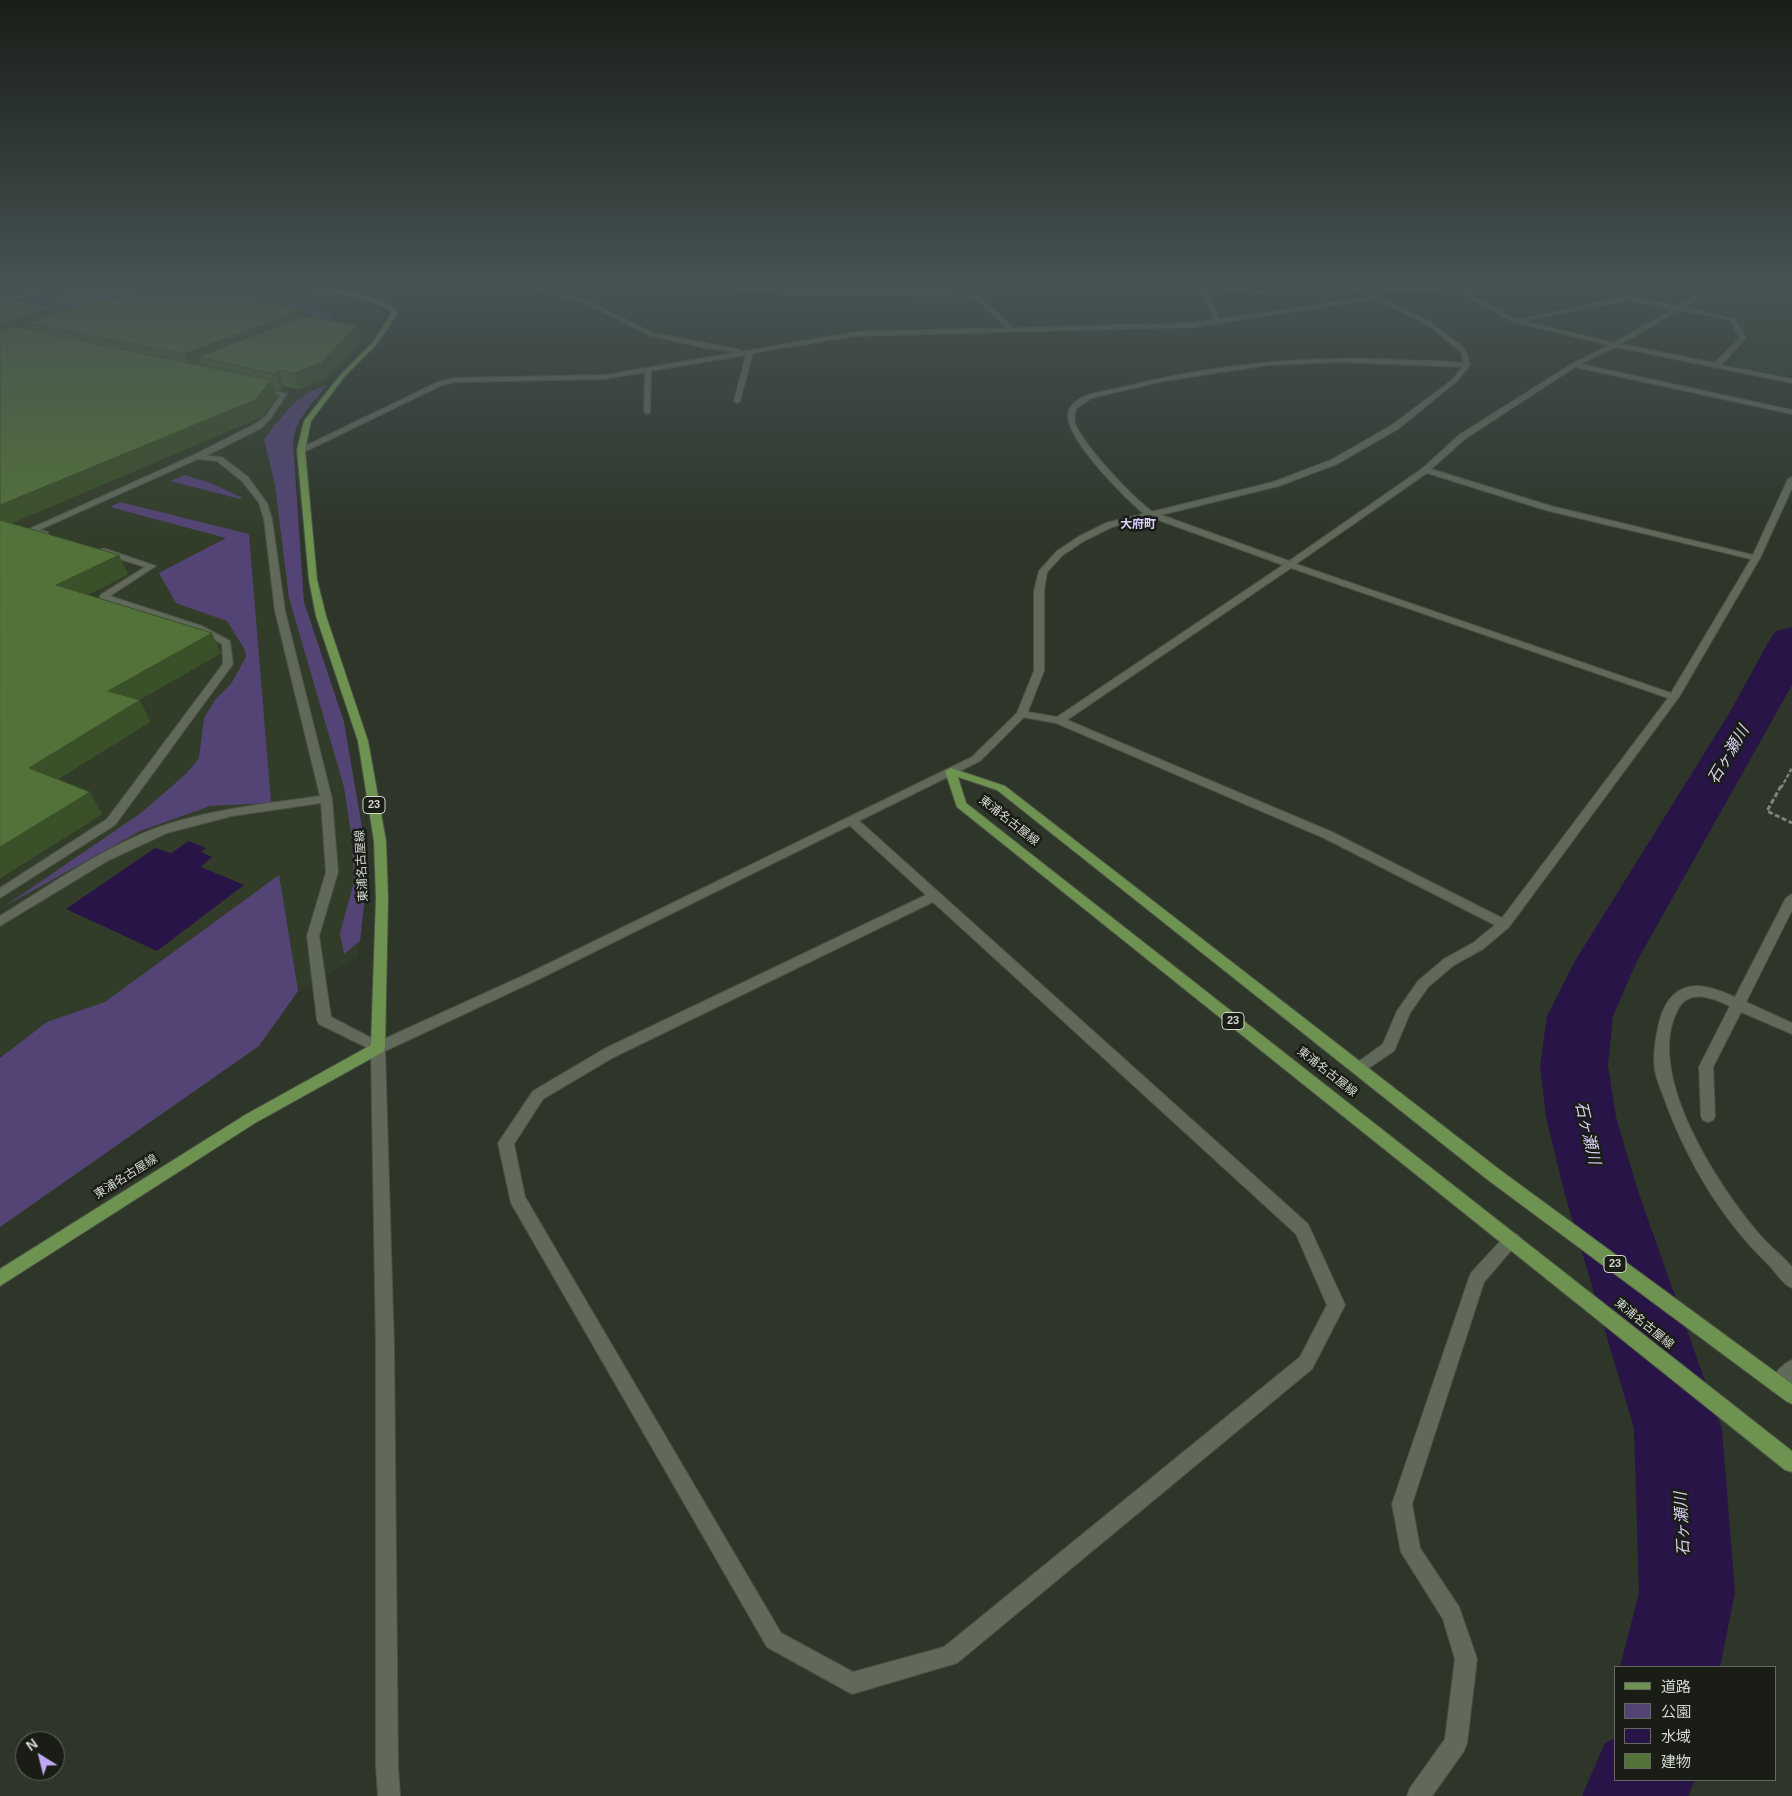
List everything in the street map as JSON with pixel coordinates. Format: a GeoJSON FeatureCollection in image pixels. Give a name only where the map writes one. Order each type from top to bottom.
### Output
{"type":"FeatureCollection","features":[{"type":"Feature","properties":{"kind":"main road","name":"東浦名古屋線"},"geometry":{"type":"LineString","coordinates":[[0,1278],[250,1119],[378,1048],[382,898],[380,841],[363,740],[321,616],[317,598],[301,450],[308,421],[347,371]]}},
{"type":"Feature","properties":{"kind":"main road","name":"東浦名古屋線"},"geometry":{"type":"LineString","coordinates":[[951,771],[1001,788],[1494,1175],[1785,1390]]}},
{"type":"Feature","properties":{"kind":"main road","name":"東浦名古屋線"},"geometry":{"type":"LineString","coordinates":[[951,771],[961,805],[1792,1463]]}},
{"type":"Feature","properties":{"kind":"street"},"geometry":{"type":"LineString","coordinates":[[301,450],[440,383],[455,380],[606,377],[643,371]]}},
{"type":"Feature","properties":{"kind":"street"},"geometry":{"type":"LineString","coordinates":[[647,412],[648,371]]}},
{"type":"Feature","properties":{"kind":"street"},"geometry":{"type":"LineString","coordinates":[[737,401],[745,371]]}},
{"type":"Feature","properties":{"kind":"street"},"geometry":{"type":"LineString","coordinates":[[1219,371],[1130,387],[1086,399],[1074,406],[1071,413],[1074,426],[1089,450],[1136,506],[1150,514],[1288,564],[1674,697]]}},
{"type":"Feature","properties":{"kind":"street"},"geometry":{"type":"LineString","coordinates":[[378,1048],[532,977],[976,759],[1022,714],[1039,671],[1039,591],[1043,571],[1060,553],[1081,539],[1109,525],[1276,484],[1304,475],[1334,462],[1395,427],[1454,381],[1462,371]]}},
{"type":"Feature","properties":{"kind":"street"},"geometry":{"type":"LineString","coordinates":[[1059,720],[1204,624],[1426,470],[1462,437],[1565,371]]}},
{"type":"Feature","properties":{"kind":"street"},"geometry":{"type":"LineString","coordinates":[[1601,371],[1792,412]]}},
{"type":"Feature","properties":{"kind":"street"},"geometry":{"type":"LineString","coordinates":[[1744,371],[1792,381]]}},
{"type":"Feature","properties":{"kind":"street"},"geometry":{"type":"LineString","coordinates":[[59,538],[30,530],[197,457],[258,426],[269,417],[284,394],[248,386]]}},
{"type":"Feature","properties":{"kind":"street"},"geometry":{"type":"LineString","coordinates":[[197,457],[219,459],[229,466],[246,479],[264,504],[268,519],[280,611],[326,799],[332,872],[313,936],[324,1020],[378,1048]]}},
{"type":"Feature","properties":{"kind":"street"},"geometry":{"type":"LineString","coordinates":[[1426,470],[1490,493],[1645,533],[1756,558]]}},
{"type":"Feature","properties":{"kind":"street"},"geometry":{"type":"LineString","coordinates":[[1360,1068],[1389,1047],[1404,1011],[1423,984],[1449,962],[1478,946],[1504,924],[1674,697],[1756,558],[1792,479]]}},
{"type":"Feature","properties":{"kind":"street"},"geometry":{"type":"LineString","coordinates":[[0,894],[111,822],[228,664],[228,643],[199,628],[103,597],[152,566],[96,549]]}},
{"type":"Feature","properties":{"kind":"street"},"geometry":{"type":"LineString","coordinates":[[1022,714],[1059,720],[1328,835],[1504,924]]}},
{"type":"Feature","properties":{"kind":"street"},"geometry":{"type":"LineString","coordinates":[[0,922],[94,864],[141,838],[174,826],[218,814],[326,799]]}},
{"type":"Feature","properties":{"kind":"street"},"geometry":{"type":"LineString","coordinates":[[851,820],[935,896],[1302,1229],[1336,1305],[1306,1363],[950,1656],[852,1683],[774,1640],[517,1198],[506,1142],[538,1094],[609,1053],[935,896]]}},
{"type":"Feature","properties":{"kind":"street"},"geometry":{"type":"LineString","coordinates":[[1708,1116],[1706,1067],[1792,898]]}},
{"type":"Feature","properties":{"kind":"street"},"geometry":{"type":"LineString","coordinates":[[1792,1029],[1709,991],[1700,990],[1685,994],[1675,1001],[1667,1016],[1662,1044],[1662,1070],[1675,1109],[1708,1174],[1756,1242],[1792,1280]]}},
{"type":"Feature","properties":{"kind":"street"},"geometry":{"type":"LineString","coordinates":[[378,1048],[385,1338],[387,1756],[389,1796]]}},
{"type":"Feature","properties":{"kind":"street"},"geometry":{"type":"LineString","coordinates":[[1418,1796],[1456,1744],[1466,1659],[1452,1614],[1411,1552],[1402,1504],[1476,1278],[1512,1240]]}},
{"type":"Feature","properties":{"kind":"street"},"geometry":{"type":"LineString","coordinates":[[1785,1390],[1792,1369]]}},
{"type":"Feature","properties":{"kind":"path"},"geometry":{"type":"LineString","coordinates":[[1792,768],[1767,811],[1792,823]]}},
{"type":"Feature","properties":{"kind":"shaded area"},"geometry":{"type":"Polygon","coordinates":[[[0,371],[338,371],[297,421],[289,443],[295,603],[335,719],[361,903],[358,957],[298,991],[259,1046],[0,1227],[0,371]]]}},
{"type":"Feature","properties":{"kind":"shaded area"},"geometry":{"type":"Polygon","coordinates":[[[1761,371],[1792,371],[1792,377],[1761,371]]]}},
{"type":"Feature","properties":{"kind":"green space"},"geometry":{"type":"Polygon","coordinates":[[[327,385],[310,405],[301,420],[294,435],[293,444],[304,602],[344,722],[365,845],[364,906],[360,941],[344,954],[340,933],[354,882],[352,840],[344,787],[289,598],[275,485],[264,439],[291,406],[307,394],[327,385]]]}},
{"type":"Feature","properties":{"kind":"green space"},"geometry":{"type":"Polygon","coordinates":[[[185,475],[213,484],[243,498],[240,499],[170,481],[185,475]]]}},
{"type":"Feature","properties":{"kind":"green space"},"geometry":{"type":"Polygon","coordinates":[[[120,502],[249,534],[271,803],[210,806],[140,831],[5,906],[141,813],[187,773],[199,758],[204,718],[215,700],[231,684],[246,657],[245,650],[227,621],[176,603],[159,573],[226,538],[110,507],[120,502]]]}},
{"type":"Feature","properties":{"kind":"green space"},"geometry":{"type":"Polygon","coordinates":[[[279,875],[298,991],[259,1046],[0,1227],[0,1058],[47,1022],[105,1002],[279,875]]]}},
{"type":"Feature","properties":{"kind":"water"},"geometry":{"type":"Polygon","coordinates":[[[189,841],[206,848],[201,852],[212,857],[201,867],[244,885],[157,951],[66,909],[155,848],[171,853],[189,841]]]}},
{"type":"Feature","properties":{"kind":"building"},"geometry":{"type":"Polygon","coordinates":[[[0,371],[227,371],[271,380],[255,400],[0,505],[0,371]]]}},
{"type":"Feature","properties":{"kind":"building"},"geometry":{"type":"Polygon","coordinates":[[[261,371],[278,371],[275,374],[261,371]]]}},
{"type":"Feature","properties":{"kind":"building"},"geometry":{"type":"Polygon","coordinates":[[[283,371],[300,371],[294,373],[283,371]]]}},
{"type":"Feature","properties":{"kind":"building"},"geometry":{"type":"Polygon","coordinates":[[[0,520],[119,555],[56,585],[212,633],[108,691],[140,700],[29,768],[90,792],[0,847],[0,520]]]}},
{"type":"Feature","properties":{"kind":"waterway","name":"石ヶ瀬川"},"geometry":{"type":"LineString","coordinates":[[1670,1666],[1687,1593],[1678,1429],[1601,1191],[1581,1117],[1574,1066],[1580,1016],[1606,961],[1754,712],[1792,641]]}},
{"type":"Feature","properties":{"kind":"waterway","name":"石ヶ瀬川"},"geometry":{"type":"LineString","coordinates":[[1635,1796],[1642,1781]]}},
{"type":"Feature","properties":{"kind":"district","name":"大府町"},"geometry":{"type":"Point","coordinates":[1138,525]}}]}
